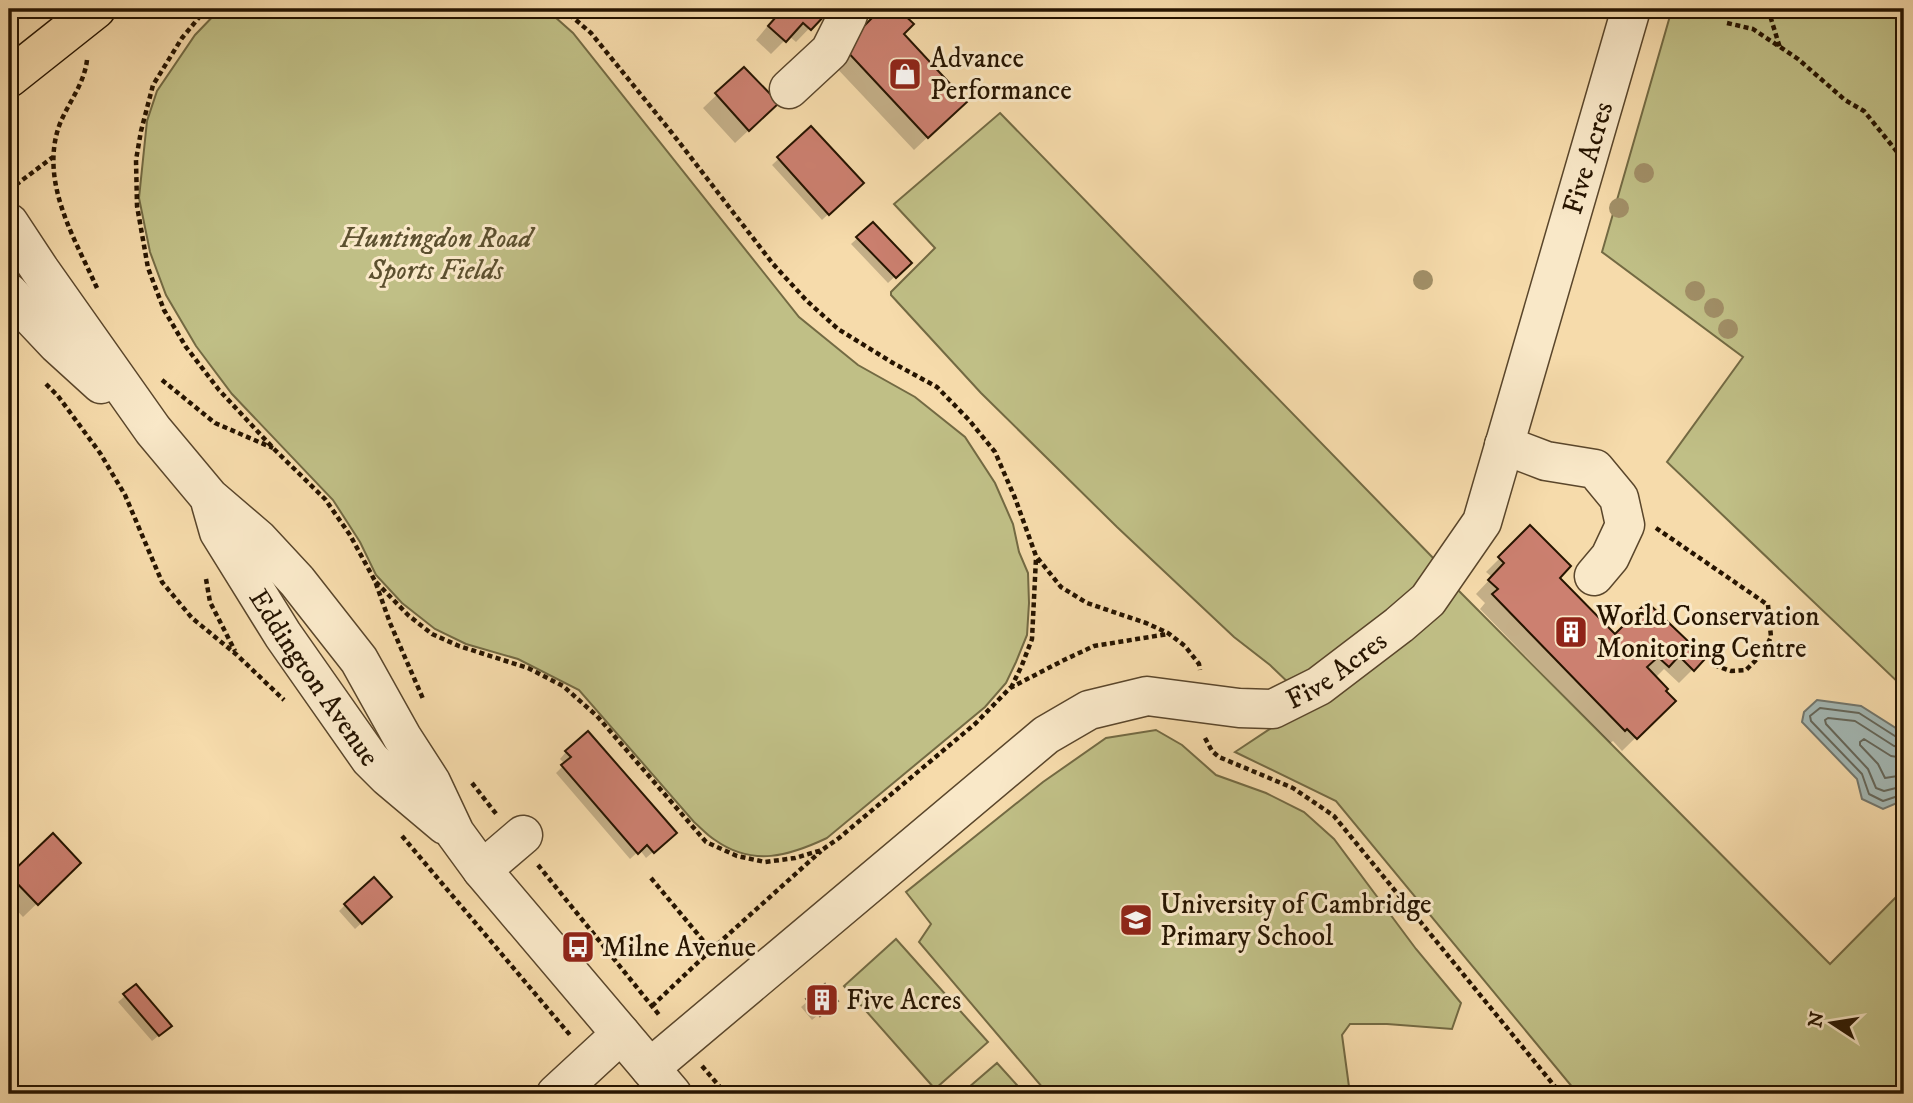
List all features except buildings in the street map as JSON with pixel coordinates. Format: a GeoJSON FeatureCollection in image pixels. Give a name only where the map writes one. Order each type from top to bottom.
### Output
{"type":"FeatureCollection","features":[{"type":"Feature","properties":{"kind":"main road"},"geometry":{"type":"LineString","coordinates":[[9,78],[94,10]]}},
{"type":"Feature","properties":{"kind":"street"},"geometry":{"type":"LineString","coordinates":[[789,89],[830,51],[848,15],[847,9]]}},
{"type":"Feature","properties":{"kind":"street","name":"Five Acres"},"geometry":{"type":"LineString","coordinates":[[661,1081],[1046,735],[1089,710],[1147,696],[1239,708],[1273,709],[1319,685],[1428,600],[1482,522],[1631,9]]}},
{"type":"Feature","properties":{"kind":"street","name":"Eddington Avenue"},"geometry":{"type":"LineString","coordinates":[[9,223],[153,430],[209,497],[219,532],[283,635],[370,759],[455,833],[482,870],[661,1081]]}},
{"type":"Feature","properties":{"kind":"street","name":"Eddington Avenue"},"geometry":{"type":"LineString","coordinates":[[9,293],[57,344],[153,430]]}},
{"type":"Feature","properties":{"kind":"street"},"geometry":{"type":"LineString","coordinates":[[1504,445],[1546,461],[1595,469],[1619,498],[1625,525],[1610,557],[1594,576]]}},
{"type":"Feature","properties":{"kind":"street"},"geometry":{"type":"LineString","coordinates":[[482,870],[520,838]]}},
{"type":"Feature","properties":{"kind":"street"},"geometry":{"type":"LineString","coordinates":[[556,1094],[621,1034]]}},
{"type":"Feature","properties":{"kind":"path"},"geometry":{"type":"LineString","coordinates":[[206,9],[182,38],[153,85],[141,131],[135,160],[137,206],[148,268],[164,310],[186,347],[219,390],[325,499],[350,535],[375,581],[390,623],[426,705]]}},
{"type":"Feature","properties":{"kind":"path"},"geometry":{"type":"LineString","coordinates":[[563,9],[591,33],[773,264],[807,301],[838,329],[937,387],[969,420],[995,452],[1036,556],[1061,587],[1087,603],[1168,633],[1185,646],[1199,664]]}},
{"type":"Feature","properties":{"kind":"path"},"geometry":{"type":"LineString","coordinates":[[1768,9],[1780,48]]}},
{"type":"Feature","properties":{"kind":"path"},"geometry":{"type":"LineString","coordinates":[[94,10],[85,74],[58,129],[53,157],[57,196],[99,294]]}},
{"type":"Feature","properties":{"kind":"path"},"geometry":{"type":"LineString","coordinates":[[1727,23],[1753,29],[1798,59],[1845,100],[1864,111],[1904,158]]}},
{"type":"Feature","properties":{"kind":"path"},"geometry":{"type":"LineString","coordinates":[[9,190],[53,157]]}},
{"type":"Feature","properties":{"kind":"path"},"geometry":{"type":"LineString","coordinates":[[153,370],[162,381],[215,424],[274,449]]}},
{"type":"Feature","properties":{"kind":"path"},"geometry":{"type":"LineString","coordinates":[[39,376],[58,396],[100,453],[125,495],[162,582],[192,618],[286,701]]}},
{"type":"Feature","properties":{"kind":"path"},"geometry":{"type":"LineString","coordinates":[[1625,525],[1651,524],[1768,605],[1771,637],[1763,653],[1746,670],[1731,671],[1714,665]]}},
{"type":"Feature","properties":{"kind":"path"},"geometry":{"type":"LineString","coordinates":[[467,778],[520,838],[652,1006],[822,850],[976,723],[1010,688],[1032,639],[1036,556]]}},
{"type":"Feature","properties":{"kind":"path"},"geometry":{"type":"LineString","coordinates":[[375,581],[408,615],[432,634],[459,646],[528,668],[571,693],[597,716],[706,842],[737,856],[765,862],[795,858],[822,850]]}},
{"type":"Feature","properties":{"kind":"path"},"geometry":{"type":"LineString","coordinates":[[1010,688],[1094,646],[1168,633]]}},
{"type":"Feature","properties":{"kind":"path"},"geometry":{"type":"LineString","coordinates":[[1267,777],[1293,788],[1334,816],[1561,1094]]}},
{"type":"Feature","properties":{"kind":"path"},"geometry":{"type":"LineString","coordinates":[[393,827],[592,1061]]}},
{"type":"Feature","properties":{"kind":"path"},"geometry":{"type":"LineString","coordinates":[[651,878],[711,950]]}},
{"type":"Feature","properties":{"kind":"green space","name":"Huntingdon Road Sports Fields"},"geometry":{"type":"Polygon","coordinates":[[[220,9],[546,9],[573,33],[799,317],[858,365],[915,397],[965,437],[995,483],[1013,524],[1019,552],[1028,573],[1029,603],[1027,635],[1016,662],[1006,683],[985,707],[827,838],[785,854],[743,854],[715,840],[694,822],[579,690],[518,659],[466,644],[435,629],[402,603],[376,575],[360,542],[333,500],[232,394],[196,346],[166,295],[150,252],[139,198],[147,121],[157,91],[195,35],[220,9]]]}},
{"type":"Feature","properties":{"kind":"green space"},"geometry":{"type":"Polygon","coordinates":[[[1672,9],[1904,9],[1904,688],[1667,462],[1743,357],[1602,252],[1672,9]]]}},
{"type":"Feature","properties":{"kind":"green space"},"geometry":{"type":"Polygon","coordinates":[[[1000,113],[1438,563],[1438,579],[1295,689],[1234,637],[1117,527],[981,393],[891,295],[935,248],[894,204],[1000,113]]]}},
{"type":"Feature","properties":{"kind":"green space"},"geometry":{"type":"Polygon","coordinates":[[[1458,590],[1830,964],[1904,889],[1904,1094],[1578,1094],[1336,801],[1235,752],[1312,701],[1458,590]]]}},
{"type":"Feature","properties":{"kind":"green space","name":"University of Cambridge Primary School"},"geometry":{"type":"Polygon","coordinates":[[[1156,730],[1182,745],[1216,775],[1266,793],[1304,812],[1334,839],[1416,949],[1461,1003],[1452,1029],[1350,1024],[1342,1035],[1350,1094],[1048,1094],[919,942],[931,924],[906,892],[1043,782],[1106,738],[1156,730]]]}},
{"type":"Feature","properties":{"kind":"green space"},"geometry":{"type":"Polygon","coordinates":[[[896,939],[988,1042],[935,1089],[844,986],[896,939]]]}},
{"type":"Feature","properties":{"kind":"green space"},"geometry":{"type":"Polygon","coordinates":[[[997,1063],[1025,1094],[961,1094],[997,1063]]]}},
{"type":"Feature","properties":{"kind":"water"},"geometry":{"type":"Polygon","coordinates":[[[1817,700],[1861,706],[1902,732],[1904,800],[1883,809],[1862,799],[1857,779],[1802,722],[1804,712],[1817,700]]]}},
{"type":"Feature","properties":{"kind":"place","name":"Advance Performance"},"geometry":{"type":"Point","coordinates":[905,74]}},
{"type":"Feature","properties":{"kind":"place","name":"World Conservation Monitoring Centre"},"geometry":{"type":"Point","coordinates":[1571,632]}},
{"type":"Feature","properties":{"kind":"place","name":"University of Cambridge Primary School"},"geometry":{"type":"Point","coordinates":[1136,920]}},
{"type":"Feature","properties":{"kind":"place","name":"Milne Avenue"},"geometry":{"type":"Point","coordinates":[578,947]}},
{"type":"Feature","properties":{"kind":"place","name":"Five Acres"},"geometry":{"type":"Point","coordinates":[822,1000]}}]}
